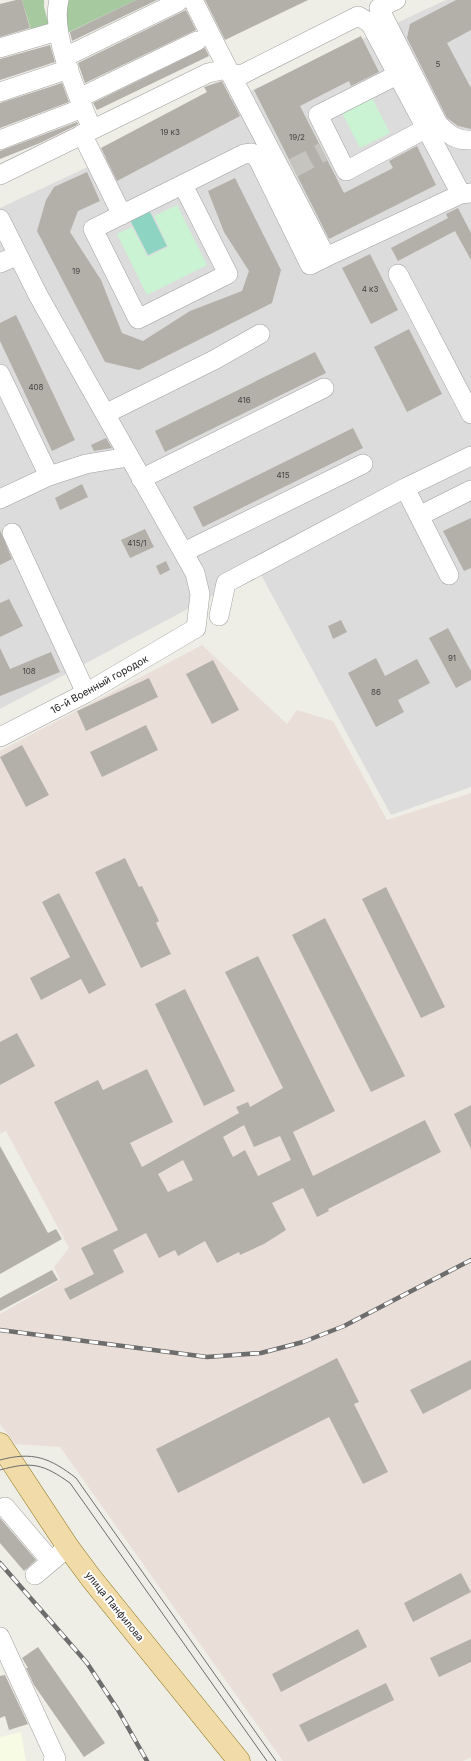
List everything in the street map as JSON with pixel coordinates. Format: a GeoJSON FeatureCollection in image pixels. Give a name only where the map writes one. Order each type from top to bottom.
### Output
{"type":"FeatureCollection","features":[{"type":"Feature","properties":{"kind":"main road","name":"улица Панфилова"},"geometry":{"type":"LineString","coordinates":[[0,1444],[68,1547],[91,1578],[239,1761]]}},
{"type":"Feature","properties":{"kind":"street"},"geometry":{"type":"LineString","coordinates":[[59,0],[56,11],[58,31],[67,63],[81,103],[87,131],[122,215]]}},
{"type":"Feature","properties":{"kind":"street"},"geometry":{"type":"LineString","coordinates":[[396,0],[379,8],[438,124],[448,135],[462,141],[471,140]]}},
{"type":"Feature","properties":{"kind":"street"},"geometry":{"type":"LineString","coordinates":[[0,92],[67,63],[186,1],[288,170],[326,257]]}},
{"type":"Feature","properties":{"kind":"street"},"geometry":{"type":"LineString","coordinates":[[0,175],[87,131],[208,73],[227,69],[237,75],[245,73],[358,16],[370,23],[425,129],[466,193],[310,265],[258,159],[252,154],[244,154],[93,229],[138,318],[228,274],[183,185]]}},
{"type":"Feature","properties":{"kind":"street"},"geometry":{"type":"LineString","coordinates":[[0,48],[58,31]]}},
{"type":"Feature","properties":{"kind":"street"},"geometry":{"type":"LineString","coordinates":[[0,140],[81,103],[197,41]]}},
{"type":"Feature","properties":{"kind":"street"},"geometry":{"type":"LineString","coordinates":[[397,75],[318,115],[329,150],[346,171],[425,129]]}},
{"type":"Feature","properties":{"kind":"street"},"geometry":{"type":"LineString","coordinates":[[0,219],[38,295],[128,457],[184,552],[363,464]]}},
{"type":"Feature","properties":{"kind":"street"},"geometry":{"type":"LineString","coordinates":[[0,263],[18,255]]}},
{"type":"Feature","properties":{"kind":"street"},"geometry":{"type":"LineString","coordinates":[[398,274],[471,414]]}},
{"type":"Feature","properties":{"kind":"street"},"geometry":{"type":"LineString","coordinates":[[105,414],[214,360],[260,334]]}},
{"type":"Feature","properties":{"kind":"street"},"geometry":{"type":"LineString","coordinates":[[0,374],[48,476]]}},
{"type":"Feature","properties":{"kind":"street"},"geometry":{"type":"LineString","coordinates":[[141,479],[324,388]]}},
{"type":"Feature","properties":{"kind":"street"},"geometry":{"type":"LineString","coordinates":[[219,616],[226,583],[405,488],[471,456]]}},
{"type":"Feature","properties":{"kind":"street"},"geometry":{"type":"LineString","coordinates":[[0,499],[48,476],[86,464],[128,457]]}},
{"type":"Feature","properties":{"kind":"street"},"geometry":{"type":"LineString","coordinates":[[405,488],[449,575]]}},
{"type":"Feature","properties":{"kind":"street"},"geometry":{"type":"LineString","coordinates":[[419,516],[471,490]]}},
{"type":"Feature","properties":{"kind":"street"},"geometry":{"type":"LineString","coordinates":[[12,533],[86,693]]}},
{"type":"Feature","properties":{"kind":"street","name":"16-й Военный городок"},"geometry":{"type":"LineString","coordinates":[[0,737],[86,693],[196,628],[200,594],[195,573],[184,552]]}},
{"type":"Feature","properties":{"kind":"street"},"geometry":{"type":"LineString","coordinates":[[5,1507],[51,1561]]}},
{"type":"Feature","properties":{"kind":"street"},"geometry":{"type":"LineString","coordinates":[[35,1575],[68,1547]]}},
{"type":"Feature","properties":{"kind":"street"},"geometry":{"type":"LineString","coordinates":[[0,1637],[56,1759],[53,1761]]}},
{"type":"Feature","properties":{"kind":"shaded area"},"geometry":{"type":"Polygon","coordinates":[[[446,0],[471,0],[471,787],[391,815],[259,571],[0,709],[0,208],[446,0]]]}},
{"type":"Feature","properties":{"kind":"shaded area"},"geometry":{"type":"Polygon","coordinates":[[[202,645],[287,724],[297,710],[333,721],[387,820],[471,793],[471,1757],[463,1761],[283,1761],[60,1447],[15,1444],[0,1424],[0,1314],[60,1280],[54,1267],[69,1248],[6,1131],[0,1134],[0,751],[202,645]]]}},
{"type":"Feature","properties":{"kind":"shaded area"},"geometry":{"type":"Polygon","coordinates":[[[21,1732],[26,1761],[0,1761],[0,1737],[21,1732]]]}},
{"type":"Feature","properties":{"kind":"green space"},"geometry":{"type":"Polygon","coordinates":[[[22,0],[44,0],[44,7],[50,29],[32,33],[22,0]]]}},
{"type":"Feature","properties":{"kind":"green space"},"geometry":{"type":"Polygon","coordinates":[[[63,0],[136,0],[63,35],[63,0]]]}},
{"type":"Feature","properties":{"kind":"green space"},"geometry":{"type":"Polygon","coordinates":[[[372,98],[390,133],[360,148],[342,113],[372,98]]]}},
{"type":"Feature","properties":{"kind":"green space"},"geometry":{"type":"Polygon","coordinates":[[[177,205],[207,265],[147,295],[117,234],[132,227],[148,257],[168,247],[154,216],[177,205]]]}},
{"type":"Feature","properties":{"kind":"green space"},"geometry":{"type":"Polygon","coordinates":[[[148,208],[167,246],[148,255],[129,218],[148,208]]]}},
{"type":"Feature","properties":{"kind":"building"},"geometry":{"type":"Polygon","coordinates":[[[22,0],[30,28],[0,37],[0,4],[22,0]]]}},
{"type":"Feature","properties":{"kind":"building"},"geometry":{"type":"Polygon","coordinates":[[[136,0],[157,0],[72,41],[70,32],[136,0]]]}},
{"type":"Feature","properties":{"kind":"building"},"geometry":{"type":"Polygon","coordinates":[[[205,0],[308,0],[225,40],[205,0]]]}},
{"type":"Feature","properties":{"kind":"building"},"geometry":{"type":"Polygon","coordinates":[[[456,0],[471,0],[471,30],[447,43],[471,88],[471,129],[458,126],[447,118],[407,38],[410,24],[456,0]]]}},
{"type":"Feature","properties":{"kind":"building"},"geometry":{"type":"Polygon","coordinates":[[[186,10],[196,30],[85,83],[78,63],[186,10]]]}},
{"type":"Feature","properties":{"kind":"building"},"geometry":{"type":"Polygon","coordinates":[[[361,36],[379,72],[351,86],[349,81],[300,106],[344,193],[393,168],[389,161],[417,146],[436,185],[329,239],[254,90],[361,36]]]}},
{"type":"Feature","properties":{"kind":"building"},"geometry":{"type":"Polygon","coordinates":[[[50,45],[55,62],[0,80],[0,59],[50,45]]]}},
{"type":"Feature","properties":{"kind":"building"},"geometry":{"type":"Polygon","coordinates":[[[205,48],[209,56],[97,110],[93,103],[205,48]]]}},
{"type":"Feature","properties":{"kind":"building"},"geometry":{"type":"Polygon","coordinates":[[[222,81],[240,116],[117,181],[101,148],[207,92],[204,87],[222,81]]]}},
{"type":"Feature","properties":{"kind":"building"},"geometry":{"type":"Polygon","coordinates":[[[62,83],[69,102],[0,128],[0,103],[62,83]]]}},
{"type":"Feature","properties":{"kind":"building"},"geometry":{"type":"Polygon","coordinates":[[[77,122],[78,124],[75,126],[40,143],[0,159],[0,151],[77,122]]]}},
{"type":"Feature","properties":{"kind":"building"},"geometry":{"type":"Polygon","coordinates":[[[87,172],[100,201],[78,211],[70,232],[101,280],[122,333],[143,341],[190,311],[242,291],[249,271],[224,232],[208,191],[235,178],[281,270],[272,303],[139,370],[105,362],[37,231],[46,200],[54,187],[87,172]]]}},
{"type":"Feature","properties":{"kind":"building"},"geometry":{"type":"Polygon","coordinates":[[[458,208],[471,233],[471,260],[455,231],[398,261],[391,248],[448,218],[446,214],[458,208]]]}},
{"type":"Feature","properties":{"kind":"building"},"geometry":{"type":"Polygon","coordinates":[[[370,254],[398,310],[371,324],[342,268],[370,254]]]}},
{"type":"Feature","properties":{"kind":"building"},"geometry":{"type":"Polygon","coordinates":[[[16,315],[75,440],[52,451],[0,341],[0,323],[16,315]]]}},
{"type":"Feature","properties":{"kind":"building"},"geometry":{"type":"Polygon","coordinates":[[[409,329],[442,394],[407,412],[374,347],[409,329]]]}},
{"type":"Feature","properties":{"kind":"building"},"geometry":{"type":"Polygon","coordinates":[[[315,352],[326,373],[165,452],[155,431],[315,352]]]}},
{"type":"Feature","properties":{"kind":"building"},"geometry":{"type":"Polygon","coordinates":[[[353,428],[363,448],[203,527],[193,507],[353,428]]]}},
{"type":"Feature","properties":{"kind":"building"},"geometry":{"type":"Polygon","coordinates":[[[106,438],[112,448],[94,451],[91,445],[106,438]]]}},
{"type":"Feature","properties":{"kind":"building"},"geometry":{"type":"Polygon","coordinates":[[[82,484],[88,497],[60,510],[55,498],[82,484]]]}},
{"type":"Feature","properties":{"kind":"building"},"geometry":{"type":"Polygon","coordinates":[[[471,518],[471,568],[464,571],[443,531],[471,518]]]}},
{"type":"Feature","properties":{"kind":"building"},"geometry":{"type":"Polygon","coordinates":[[[145,529],[154,547],[130,558],[121,540],[145,529]]]}},
{"type":"Feature","properties":{"kind":"building"},"geometry":{"type":"Polygon","coordinates":[[[0,530],[12,559],[0,565],[0,530]]]}},
{"type":"Feature","properties":{"kind":"building"},"geometry":{"type":"Polygon","coordinates":[[[166,561],[170,570],[160,575],[156,566],[166,561]]]}},
{"type":"Feature","properties":{"kind":"building"},"geometry":{"type":"Polygon","coordinates":[[[9,599],[23,626],[0,637],[0,603],[9,599]]]}},
{"type":"Feature","properties":{"kind":"building"},"geometry":{"type":"Polygon","coordinates":[[[341,620],[347,632],[333,639],[328,626],[341,620]]]}},
{"type":"Feature","properties":{"kind":"building"},"geometry":{"type":"Polygon","coordinates":[[[448,628],[471,671],[471,680],[456,688],[429,638],[448,628]]]}},
{"type":"Feature","properties":{"kind":"building"},"geometry":{"type":"Polygon","coordinates":[[[0,648],[10,669],[51,652],[60,672],[0,696],[0,648]]]}},
{"type":"Feature","properties":{"kind":"building"},"geometry":{"type":"Polygon","coordinates":[[[376,658],[385,676],[417,659],[430,683],[398,700],[404,712],[376,727],[348,673],[376,658]]]}},
{"type":"Feature","properties":{"kind":"building"},"geometry":{"type":"Polygon","coordinates":[[[213,660],[239,710],[212,724],[186,674],[213,660]]]}},
{"type":"Feature","properties":{"kind":"building"},"geometry":{"type":"Polygon","coordinates":[[[149,678],[158,697],[86,731],[77,711],[149,678]]]}},
{"type":"Feature","properties":{"kind":"building"},"geometry":{"type":"Polygon","coordinates":[[[146,725],[158,750],[102,777],[90,752],[146,725]]]}},
{"type":"Feature","properties":{"kind":"building"},"geometry":{"type":"Polygon","coordinates":[[[22,745],[49,795],[26,807],[0,757],[22,745]]]}},
{"type":"Feature","properties":{"kind":"building"},"geometry":{"type":"Polygon","coordinates":[[[125,858],[139,887],[142,886],[159,921],[156,923],[171,954],[141,968],[95,872],[125,858]]]}},
{"type":"Feature","properties":{"kind":"building"},"geometry":{"type":"Polygon","coordinates":[[[386,887],[445,1007],[421,1018],[362,899],[386,887]]]}},
{"type":"Feature","properties":{"kind":"building"},"geometry":{"type":"Polygon","coordinates":[[[59,893],[106,985],[89,994],[81,979],[41,1000],[30,978],[70,957],[42,902],[59,893]]]}},
{"type":"Feature","properties":{"kind":"building"},"geometry":{"type":"Polygon","coordinates":[[[325,918],[405,1076],[371,1092],[292,935],[325,918]]]}},
{"type":"Feature","properties":{"kind":"building"},"geometry":{"type":"Polygon","coordinates":[[[258,956],[335,1111],[293,1132],[313,1176],[425,1120],[441,1152],[328,1209],[329,1211],[317,1217],[303,1188],[272,1203],[286,1230],[264,1244],[240,1255],[239,1252],[217,1263],[205,1241],[178,1256],[175,1250],[159,1258],[146,1233],[113,1250],[124,1272],[70,1300],[64,1289],[94,1274],[81,1248],[118,1230],[54,1102],[98,1080],[103,1090],[147,1069],[173,1122],[130,1143],[142,1167],[239,1113],[236,1107],[248,1102],[250,1107],[283,1088],[225,972],[258,956]],[[244,1125],[223,1137],[233,1157],[245,1150],[258,1176],[291,1160],[280,1136],[254,1147],[244,1125]],[[183,1160],[158,1174],[168,1192],[193,1180],[183,1160]]]}},
{"type":"Feature","properties":{"kind":"building"},"geometry":{"type":"Polygon","coordinates":[[[185,989],[235,1091],[204,1106],[155,1004],[185,989]]]}},
{"type":"Feature","properties":{"kind":"building"},"geometry":{"type":"Polygon","coordinates":[[[17,1033],[35,1066],[0,1085],[0,1042],[17,1033]]]}},
{"type":"Feature","properties":{"kind":"building"},"geometry":{"type":"Polygon","coordinates":[[[471,1105],[471,1149],[454,1114],[471,1105]]]}},
{"type":"Feature","properties":{"kind":"building"},"geometry":{"type":"Polygon","coordinates":[[[0,1146],[48,1233],[56,1229],[62,1239],[0,1274],[0,1146]]]}},
{"type":"Feature","properties":{"kind":"building"},"geometry":{"type":"Polygon","coordinates":[[[52,1270],[58,1280],[0,1311],[0,1298],[52,1270]]]}},
{"type":"Feature","properties":{"kind":"building"},"geometry":{"type":"Polygon","coordinates":[[[337,1358],[359,1402],[354,1404],[388,1472],[363,1484],[329,1417],[178,1493],[156,1449],[337,1358]]]}},
{"type":"Feature","properties":{"kind":"building"},"geometry":{"type":"Polygon","coordinates":[[[471,1360],[471,1389],[423,1414],[410,1390],[471,1360]]]}},
{"type":"Feature","properties":{"kind":"building"},"geometry":{"type":"Polygon","coordinates":[[[0,1518],[36,1560],[24,1571],[0,1543],[0,1518]]]}},
{"type":"Feature","properties":{"kind":"building"},"geometry":{"type":"Polygon","coordinates":[[[461,1573],[471,1592],[413,1622],[404,1603],[461,1573]]]}},
{"type":"Feature","properties":{"kind":"building"},"geometry":{"type":"Polygon","coordinates":[[[358,1629],[367,1647],[281,1692],[272,1674],[358,1629]]]}},
{"type":"Feature","properties":{"kind":"building"},"geometry":{"type":"Polygon","coordinates":[[[471,1639],[471,1662],[439,1677],[430,1658],[471,1639]]]}},
{"type":"Feature","properties":{"kind":"building"},"geometry":{"type":"Polygon","coordinates":[[[38,1647],[105,1743],[84,1757],[34,1685],[26,1668],[28,1668],[22,1658],[38,1647]]]}},
{"type":"Feature","properties":{"kind":"building"},"geometry":{"type":"Polygon","coordinates":[[[5,1675],[28,1724],[9,1730],[5,1716],[0,1718],[0,1676],[5,1675]]]}},
{"type":"Feature","properties":{"kind":"building"},"geometry":{"type":"Polygon","coordinates":[[[386,1683],[394,1700],[308,1742],[299,1725],[386,1683]]]}},
{"type":"Feature","properties":{"kind":"tunnel"},"geometry":{"type":"LineString","coordinates":[[293,168],[323,152]]}},
{"type":"Feature","properties":{"kind":"tram line"},"geometry":{"type":"LineString","coordinates":[[0,1460],[22,1456],[41,1458],[58,1465],[76,1478],[276,1761]]}},
{"type":"Feature","properties":{"kind":"tram line"},"geometry":{"type":"LineString","coordinates":[[0,1470],[29,1465],[37,1466],[52,1472],[70,1483],[267,1761]]}},
{"type":"Feature","properties":{"kind":"railway"},"geometry":{"type":"LineString","coordinates":[[0,1330],[207,1357],[261,1353],[303,1342],[344,1326],[471,1260]]}},
{"type":"Feature","properties":{"kind":"railway"},"geometry":{"type":"LineString","coordinates":[[0,1563],[87,1663],[118,1710],[147,1761]]}}]}
